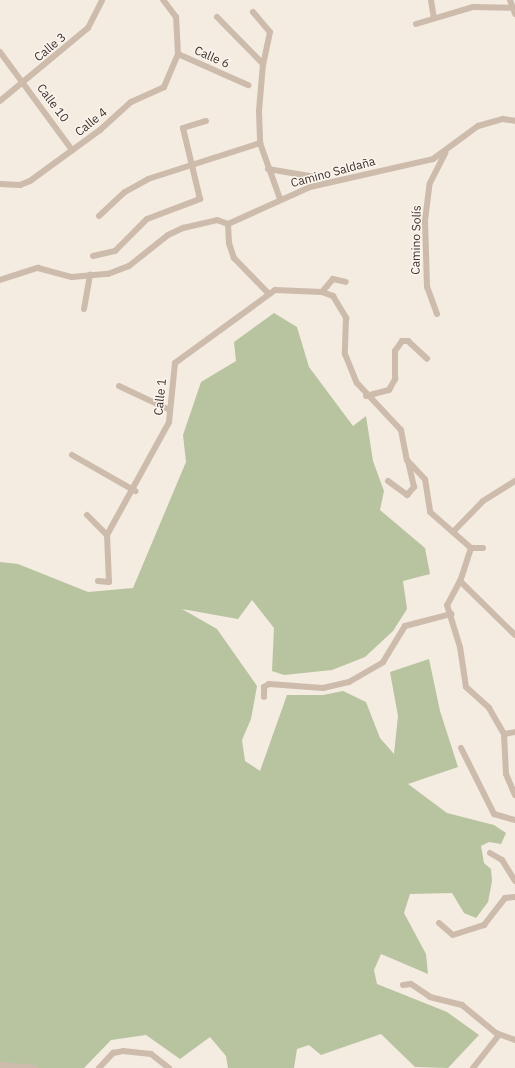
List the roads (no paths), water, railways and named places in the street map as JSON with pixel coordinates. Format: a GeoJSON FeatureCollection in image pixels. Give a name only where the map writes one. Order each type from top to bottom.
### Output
{"type":"FeatureCollection","features":[{"type":"Feature","properties":{"kind":"street","name":"Calle 3"},"geometry":{"type":"LineString","coordinates":[[0,101],[88,28],[102,0]]}},
{"type":"Feature","properties":{"kind":"street","name":"Calle 6"},"geometry":{"type":"LineString","coordinates":[[163,0],[176,17],[178,54],[248,86]]}},
{"type":"Feature","properties":{"kind":"street"},"geometry":{"type":"LineString","coordinates":[[431,0],[434,18]]}},
{"type":"Feature","properties":{"kind":"street"},"geometry":{"type":"LineString","coordinates":[[510,0],[515,14]]}},
{"type":"Feature","properties":{"kind":"street"},"geometry":{"type":"LineString","coordinates":[[416,24],[473,7],[512,8]]}},
{"type":"Feature","properties":{"kind":"street"},"geometry":{"type":"LineString","coordinates":[[253,12],[270,32],[263,64],[259,111],[260,143],[268,169],[280,199]]}},
{"type":"Feature","properties":{"kind":"street"},"geometry":{"type":"LineString","coordinates":[[217,17],[263,64]]}},
{"type":"Feature","properties":{"kind":"street","name":"Calle 10"},"geometry":{"type":"LineString","coordinates":[[0,52],[72,150]]}},
{"type":"Feature","properties":{"kind":"street","name":"Calle 4"},"geometry":{"type":"LineString","coordinates":[[0,184],[20,185],[30,181],[72,150],[131,102],[164,87],[178,54]]}},
{"type":"Feature","properties":{"kind":"street"},"geometry":{"type":"LineString","coordinates":[[93,256],[115,251],[147,218],[200,199],[182,128],[206,121]]}},
{"type":"Feature","properties":{"kind":"street","name":"Camino Saldaña"},"geometry":{"type":"LineString","coordinates":[[228,224],[280,199],[325,183],[433,159],[487,122],[515,121]]}},
{"type":"Feature","properties":{"kind":"street"},"geometry":{"type":"LineString","coordinates":[[99,216],[125,192],[191,164],[260,143]]}},
{"type":"Feature","properties":{"kind":"street","name":"Camino Solís"},"geometry":{"type":"LineString","coordinates":[[437,314],[427,287],[425,221],[430,183],[437,164],[450,147]]}},
{"type":"Feature","properties":{"kind":"street"},"geometry":{"type":"LineString","coordinates":[[268,169],[321,178]]}},
{"type":"Feature","properties":{"kind":"street"},"geometry":{"type":"LineString","coordinates":[[0,280],[38,268],[72,277],[130,266],[168,235],[183,228],[217,220],[228,224],[229,243],[234,258],[269,294],[283,290],[322,292],[340,304],[347,332],[344,354],[366,396],[401,430],[414,486],[407,495],[388,481]]}},
{"type":"Feature","properties":{"kind":"street"},"geometry":{"type":"LineString","coordinates":[[84,309],[90,274]]}},
{"type":"Feature","properties":{"kind":"street"},"geometry":{"type":"LineString","coordinates":[[322,292],[333,279],[346,282]]}},
{"type":"Feature","properties":{"kind":"street","name":"Calle 1"},"geometry":{"type":"LineString","coordinates":[[107,535],[135,491],[169,422],[175,364],[269,294]]}},
{"type":"Feature","properties":{"kind":"street"},"geometry":{"type":"LineString","coordinates":[[366,396],[389,390],[396,379],[395,351],[402,341],[408,341],[427,359]]}},
{"type":"Feature","properties":{"kind":"street"},"geometry":{"type":"LineString","coordinates":[[119,386],[170,410]]}},
{"type":"Feature","properties":{"kind":"street"},"geometry":{"type":"LineString","coordinates":[[72,455],[135,491]]}},
{"type":"Feature","properties":{"kind":"street"},"geometry":{"type":"LineString","coordinates":[[407,460],[425,479],[430,512],[471,548],[483,548]]}},
{"type":"Feature","properties":{"kind":"street"},"geometry":{"type":"LineString","coordinates":[[453,532],[482,501],[515,481]]}},
{"type":"Feature","properties":{"kind":"street"},"geometry":{"type":"LineString","coordinates":[[87,515],[107,535],[109,582],[98,581]]}},
{"type":"Feature","properties":{"kind":"street"},"geometry":{"type":"LineString","coordinates":[[471,548],[460,581],[447,605],[466,687],[489,708],[504,734],[506,774],[515,794]]}},
{"type":"Feature","properties":{"kind":"street"},"geometry":{"type":"LineString","coordinates":[[460,581],[515,635]]}},
{"type":"Feature","properties":{"kind":"street"},"geometry":{"type":"LineString","coordinates":[[264,696],[264,687],[269,684],[323,688],[350,682],[383,662],[405,626],[450,614]]}},
{"type":"Feature","properties":{"kind":"street"},"geometry":{"type":"LineString","coordinates":[[504,734],[515,732]]}},
{"type":"Feature","properties":{"kind":"street"},"geometry":{"type":"LineString","coordinates":[[461,748],[494,814],[515,820]]}},
{"type":"Feature","properties":{"kind":"street"},"geometry":{"type":"LineString","coordinates":[[490,853],[506,865],[515,880]]}},
{"type":"Feature","properties":{"kind":"street"},"geometry":{"type":"LineString","coordinates":[[439,923],[452,935],[484,925],[505,898],[515,896]]}},
{"type":"Feature","properties":{"kind":"street"},"geometry":{"type":"LineString","coordinates":[[403,985],[411,984],[430,997],[462,1005],[500,1034],[515,1040]]}},
{"type":"Feature","properties":{"kind":"street"},"geometry":{"type":"LineString","coordinates":[[473,1068],[500,1034]]}},
{"type":"Feature","properties":{"kind":"street"},"geometry":{"type":"LineString","coordinates":[[99,1068],[113,1053],[123,1051],[151,1054],[169,1068]]}},
{"type":"Feature","properties":{"kind":"street"},"geometry":{"type":"LineString","coordinates":[[0,1065],[35,1068]]}}]}
